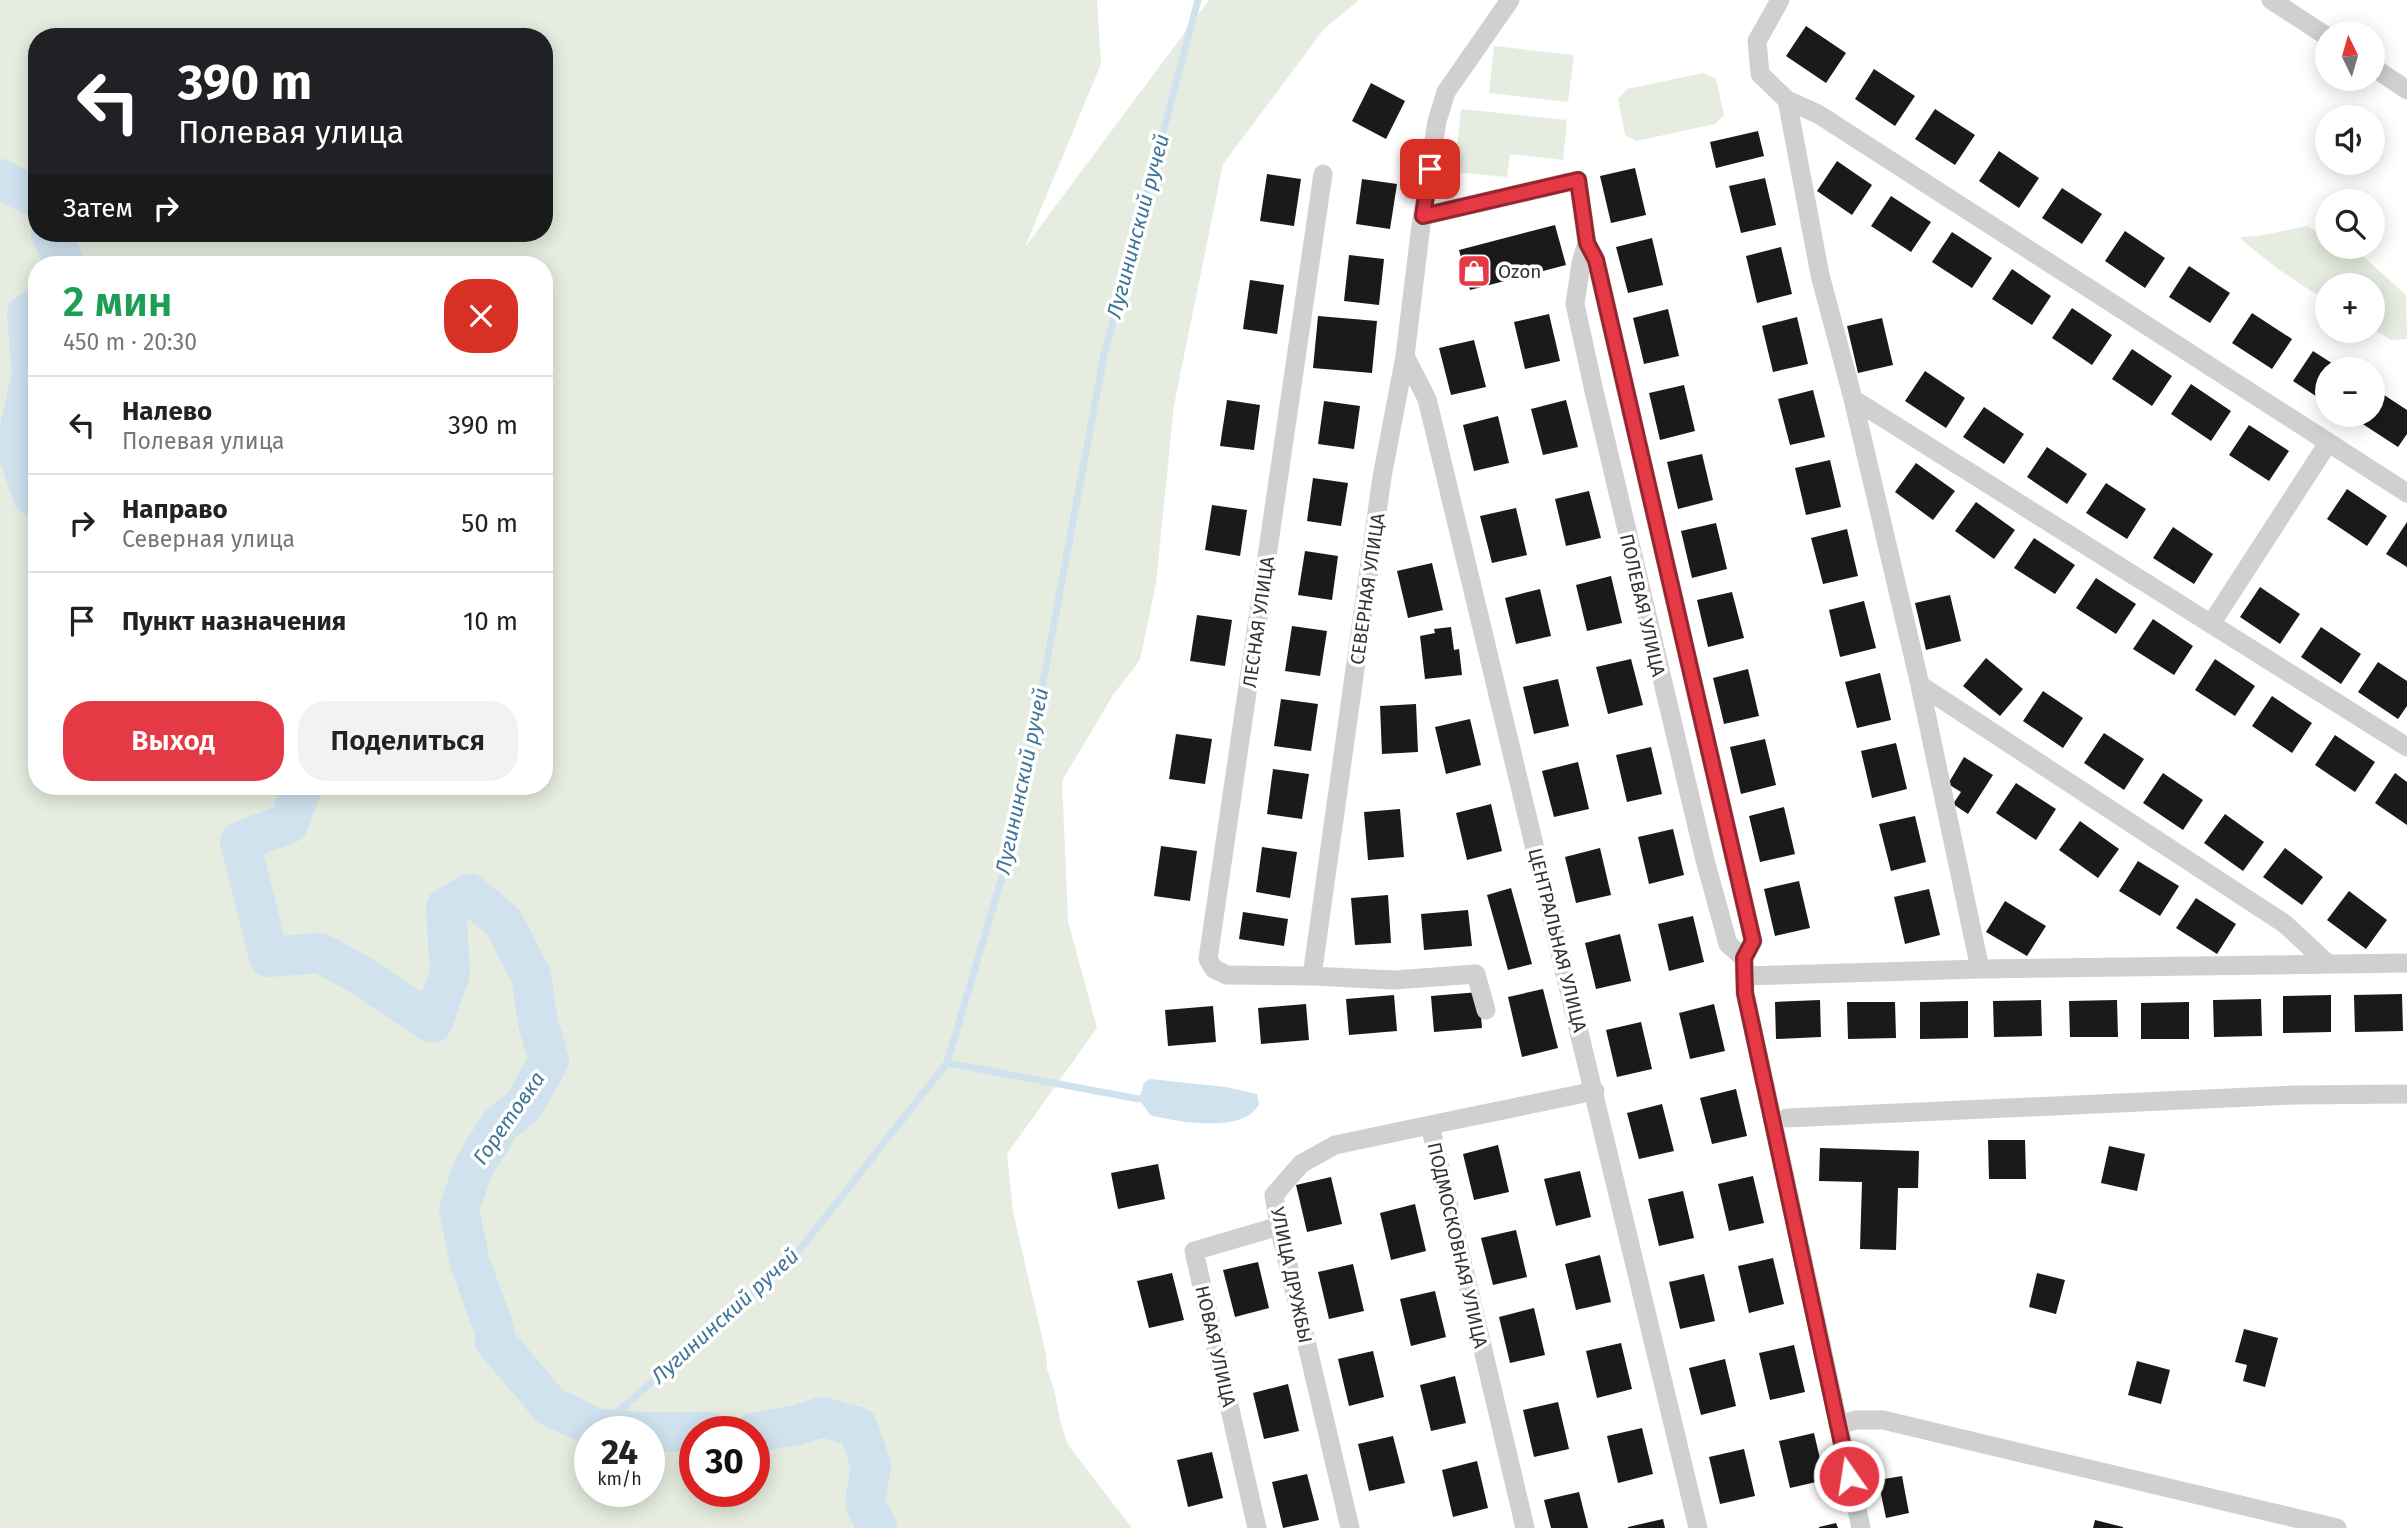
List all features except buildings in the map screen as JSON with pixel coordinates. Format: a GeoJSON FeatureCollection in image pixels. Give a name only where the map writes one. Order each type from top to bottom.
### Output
{"type":"FeatureCollection","features":[{"type":"Feature","properties":{"kind":"street","name":"СЕВЕРНАЯ УЛИЦА"},"geometry":{"type":"LineString","coordinates":[[1312,976],[1382,477],[1405,356],[1437,121],[1446,92],[1510,0]]}},
{"type":"Feature","properties":{"kind":"street"},"geometry":{"type":"LineString","coordinates":[[1780,0],[1757,41],[1760,75],[1787,100],[1818,114],[2407,493]]}},
{"type":"Feature","properties":{"kind":"street"},"geometry":{"type":"LineString","coordinates":[[2271,0],[2315,29]]}},
{"type":"Feature","properties":{"kind":"street"},"geometry":{"type":"LineString","coordinates":[[2385,75],[2407,90]]}},
{"type":"Feature","properties":{"kind":"street"},"geometry":{"type":"LineString","coordinates":[[1787,100],[1820,275],[1853,399],[1920,685],[1980,969]]}},
{"type":"Feature","properties":{"kind":"street","name":"ЛЕСНАЯ УЛИЦА"},"geometry":{"type":"LineString","coordinates":[[1312,976],[1227,975],[1214,970],[1208,959],[1323,174]]}},
{"type":"Feature","properties":{"kind":"street","name":"ПОЛЕВАЯ УЛИЦА"},"geometry":{"type":"LineString","coordinates":[[1423,216],[1578,180],[1587,243],[1596,260],[1753,941],[1744,967],[1745,993],[1861,1528]]}},
{"type":"Feature","properties":{"kind":"street","name":"ПОЛЕВАЯ УЛИЦА"},"geometry":{"type":"LineString","coordinates":[[1587,243],[1575,304],[1694,818],[1728,944],[1744,967]]}},
{"type":"Feature","properties":{"kind":"street","name":"ЦЕНТРАЛЬНАЯ УЛИЦА"},"geometry":{"type":"LineString","coordinates":[[1405,356],[1427,399],[1699,1528]]}},
{"type":"Feature","properties":{"kind":"street"},"geometry":{"type":"LineString","coordinates":[[1853,399],[2407,747]]}},
{"type":"Feature","properties":{"kind":"street"},"geometry":{"type":"LineString","coordinates":[[2211,624],[2328,443]]}},
{"type":"Feature","properties":{"kind":"street"},"geometry":{"type":"LineString","coordinates":[[1646,619],[1676,611]]}},
{"type":"Feature","properties":{"kind":"street"},"geometry":{"type":"LineString","coordinates":[[1920,685],[2285,924],[2328,964]]}},
{"type":"Feature","properties":{"kind":"street"},"geometry":{"type":"LineString","coordinates":[[1744,967],[1980,969],[2407,963]]}},
{"type":"Feature","properties":{"kind":"street"},"geometry":{"type":"LineString","coordinates":[[1312,976],[1394,980],[1476,974],[1486,1010]]}},
{"type":"Feature","properties":{"kind":"street","name":"ПОДМОСКОВНАЯ УЛИЦА"},"geometry":{"type":"LineString","coordinates":[[1524,1528],[1430,1125],[1595,1091]]}},
{"type":"Feature","properties":{"kind":"street"},"geometry":{"type":"LineString","coordinates":[[1787,1118],[2282,1096],[2407,1094]]}},
{"type":"Feature","properties":{"kind":"street","name":"УЛИЦА ДРУЖБЫ"},"geometry":{"type":"LineString","coordinates":[[1350,1528],[1279,1226],[1275,1195],[1301,1164],[1335,1144],[1430,1125]]}},
{"type":"Feature","properties":{"kind":"street","name":"НОВАЯ УЛИЦА"},"geometry":{"type":"LineString","coordinates":[[1257,1528],[1194,1251],[1279,1226]]}},
{"type":"Feature","properties":{"kind":"street"},"geometry":{"type":"LineString","coordinates":[[1838,1424],[1856,1419],[1883,1420],[2337,1528]]}},
{"type":"Feature","properties":{"kind":"shaded area"},"geometry":{"type":"Polygon","coordinates":[[[0,0],[1097,0],[1101,64],[1025,247],[1209,0],[1359,0],[1324,29],[1223,164],[1174,405],[1156,583],[1140,660],[1113,695],[1062,781],[1068,921],[1097,1028],[1007,1154],[1013,1212],[1046,1354],[1047,1369],[1068,1445],[1132,1528],[0,1528],[0,0]]]}},
{"type":"Feature","properties":{"kind":"shaded area"},"geometry":{"type":"Polygon","coordinates":[[[1494,46],[1574,55],[1568,102],[1489,93],[1494,46]]]}},
{"type":"Feature","properties":{"kind":"shaded area"},"geometry":{"type":"Polygon","coordinates":[[[1703,73],[1716,79],[1724,115],[1715,124],[1636,141],[1625,135],[1618,99],[1627,89],[1703,73]]]}},
{"type":"Feature","properties":{"kind":"shaded area"},"geometry":{"type":"Polygon","coordinates":[[[1461,109],[1567,120],[1563,160],[1510,154],[1507,177],[1454,172],[1461,109]]]}},
{"type":"Feature","properties":{"kind":"shaded area"},"geometry":{"type":"Polygon","coordinates":[[[2307,226],[2315,230],[2315,259],[2366,259],[2382,273],[2315,273],[2315,293],[2281,271],[2239,237],[2307,226]]]}},
{"type":"Feature","properties":{"kind":"shaded area"},"geometry":{"type":"Polygon","coordinates":[[[2385,276],[2406,295],[2407,339],[2391,340],[2385,336],[2385,276]]]}},
{"type":"Feature","properties":{"kind":"water"},"geometry":{"type":"Polygon","coordinates":[[[1150,1079],[1226,1087],[1257,1094],[1259,1104],[1251,1113],[1225,1123],[1192,1123],[1162,1118],[1150,1115],[1139,1099],[1144,1083],[1150,1079]]]}},
{"type":"Feature","properties":{"kind":"waterway","name":"Лугининский ручей"},"geometry":{"type":"LineString","coordinates":[[613,1416],[789,1263],[947,1063],[1015,833],[1104,355],[1198,0]]}},
{"type":"Feature","properties":{"kind":"waterway","name":"Горетовка"},"geometry":{"type":"LineString","coordinates":[[0,179],[28,193]]}},
{"type":"Feature","properties":{"kind":"waterway","name":"Горетовка"},"geometry":{"type":"LineString","coordinates":[[55,242],[61,256]]}},
{"type":"Feature","properties":{"kind":"waterway","name":"Горетовка"},"geometry":{"type":"LineString","coordinates":[[28,313],[28,326]]}},
{"type":"Feature","properties":{"kind":"waterway","name":"Горетовка"},"geometry":{"type":"LineString","coordinates":[[28,392],[16,447],[28,482]]}},
{"type":"Feature","properties":{"kind":"waterway","name":"Горетовка"},"geometry":{"type":"LineString","coordinates":[[299,795],[289,823],[240,842],[269,957],[320,953],[362,976],[432,1023],[450,974],[446,907],[470,894],[504,923],[531,976],[538,1023],[549,1060],[524,1105],[500,1125],[474,1166],[459,1209],[470,1263],[494,1329],[495,1341],[550,1406],[574,1418]]}},
{"type":"Feature","properties":{"kind":"waterway"},"geometry":{"type":"LineString","coordinates":[[947,1063],[1139,1099]]}},
{"type":"Feature","properties":{"kind":"waterway","name":"Горетовка"},"geometry":{"type":"LineString","coordinates":[[770,1430],[822,1417],[858,1427],[871,1466],[865,1503],[877,1528]]}},
{"type":"Feature","properties":{"kind":"waterway","name":"Горетовка"},"geometry":{"type":"LineString","coordinates":[[665,1432],[679,1432]]}},
{"type":"Feature","properties":{"kind":"place","name":"Ozon"},"geometry":{"type":"Point","coordinates":[1474,271]}},
{"type":"Feature","properties":{"kind":"route"},"geometry":{"type":"LineString","coordinates":[[1430,169],[1423,216],[1578,180],[1587,243],[1596,260],[1753,941],[1744,958],[1745,993],[1849,1476]]}}]}
